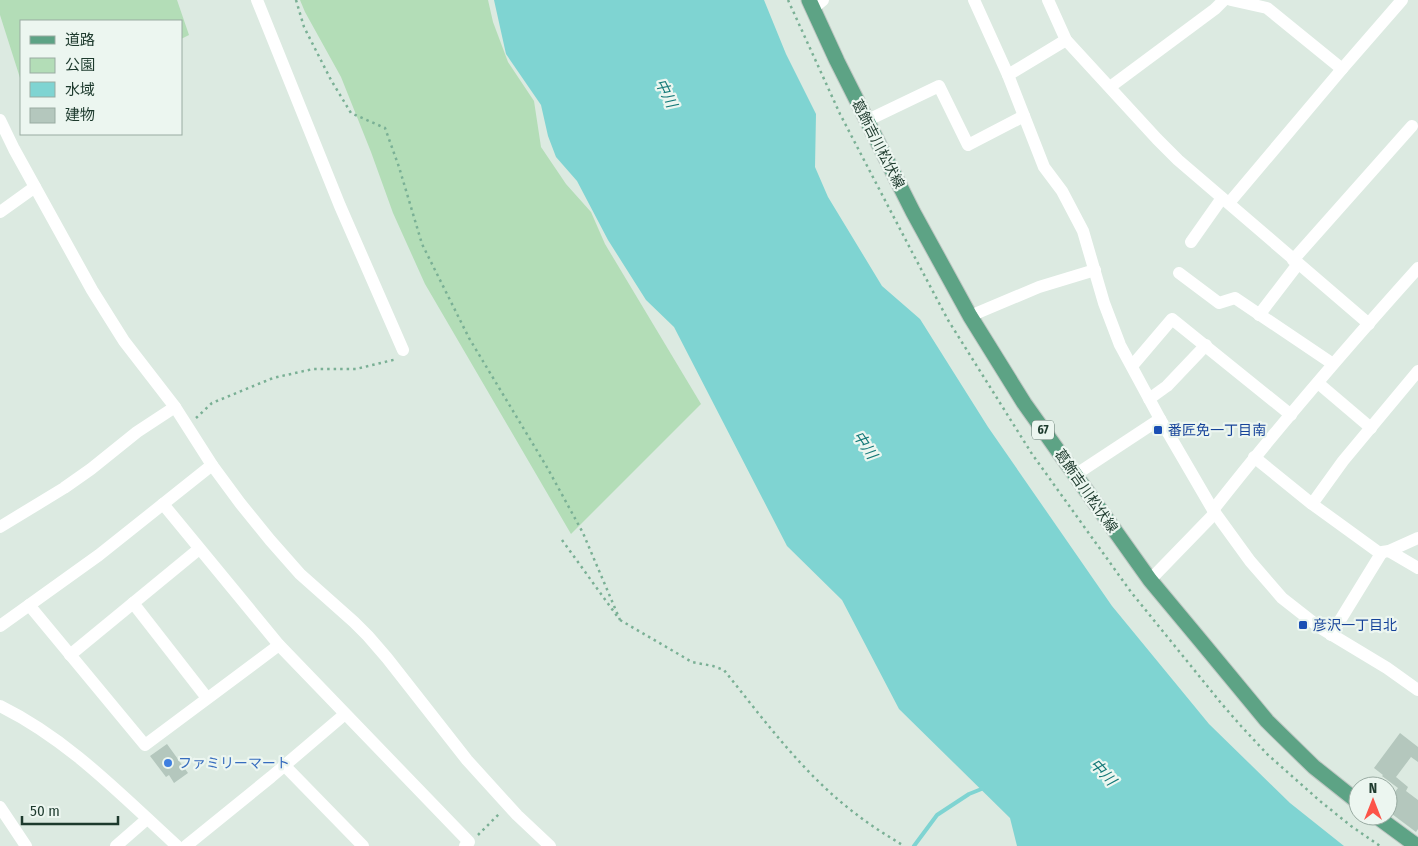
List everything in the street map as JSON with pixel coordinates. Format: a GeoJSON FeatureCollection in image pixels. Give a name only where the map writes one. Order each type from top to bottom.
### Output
{"type":"FeatureCollection","features":[{"type":"Feature","properties":{"kind":"main road","name":"葛飾吉川松伏線"},"geometry":{"type":"LineString","coordinates":[[814,3],[866,121],[913,212],[970,316],[1024,403],[1150,580],[1267,721],[1314,767],[1348,794]]}},
{"type":"Feature","properties":{"kind":"main road"},"geometry":{"type":"LineString","coordinates":[[1390,826],[1417,846]]}},
{"type":"Feature","properties":{"kind":"street"},"geometry":{"type":"LineString","coordinates":[[258,0],[340,206],[403,350]]}},
{"type":"Feature","properties":{"kind":"street"},"geometry":{"type":"LineString","coordinates":[[974,0],[1008,75],[1044,167],[1062,191],[1083,231],[1120,345],[1160,420],[1214,512],[1268,583],[1300,612],[1319,627],[1387,668],[1418,690]]}},
{"type":"Feature","properties":{"kind":"street"},"geometry":{"type":"LineString","coordinates":[[1048,0],[1066,40],[1178,160],[1369,324]]}},
{"type":"Feature","properties":{"kind":"street"},"geometry":{"type":"LineString","coordinates":[[1110,87],[1215,9],[1224,0]]}},
{"type":"Feature","properties":{"kind":"street"},"geometry":{"type":"LineString","coordinates":[[1232,0],[1267,8],[1342,69]]}},
{"type":"Feature","properties":{"kind":"street"},"geometry":{"type":"LineString","coordinates":[[1191,242],[1402,0]]}},
{"type":"Feature","properties":{"kind":"street"},"geometry":{"type":"LineString","coordinates":[[1008,75],[1066,40]]}},
{"type":"Feature","properties":{"kind":"street"},"geometry":{"type":"LineString","coordinates":[[866,121],[939,86],[968,145],[1024,116]]}},
{"type":"Feature","properties":{"kind":"street"},"geometry":{"type":"LineString","coordinates":[[0,120],[92,290],[124,341],[175,407],[212,465],[270,540],[300,574],[368,636],[467,760],[508,805],[550,846]]}},
{"type":"Feature","properties":{"kind":"street"},"geometry":{"type":"LineString","coordinates":[[1259,315],[1295,262],[1412,126]]}},
{"type":"Feature","properties":{"kind":"street"},"geometry":{"type":"LineString","coordinates":[[0,212],[35,187]]}},
{"type":"Feature","properties":{"kind":"street"},"geometry":{"type":"LineString","coordinates":[[970,316],[1039,286],[1095,270]]}},
{"type":"Feature","properties":{"kind":"street"},"geometry":{"type":"LineString","coordinates":[[1179,273],[1219,303],[1235,298],[1333,364]]}},
{"type":"Feature","properties":{"kind":"street"},"geometry":{"type":"LineString","coordinates":[[1150,580],[1214,512],[1254,457],[1333,364],[1415,276]]}},
{"type":"Feature","properties":{"kind":"street"},"geometry":{"type":"LineString","coordinates":[[1132,366],[1172,319],[1206,344],[1291,415]]}},
{"type":"Feature","properties":{"kind":"street"},"geometry":{"type":"LineString","coordinates":[[1150,399],[1167,386],[1206,344]]}},
{"type":"Feature","properties":{"kind":"street"},"geometry":{"type":"LineString","coordinates":[[1312,504],[1344,461],[1418,371]]}},
{"type":"Feature","properties":{"kind":"street"},"geometry":{"type":"LineString","coordinates":[[1318,383],[1371,428]]}},
{"type":"Feature","properties":{"kind":"street"},"geometry":{"type":"LineString","coordinates":[[0,527],[64,488],[137,432],[175,407]]}},
{"type":"Feature","properties":{"kind":"street"},"geometry":{"type":"LineString","coordinates":[[1075,475],[1160,420]]}},
{"type":"Feature","properties":{"kind":"street"},"geometry":{"type":"LineString","coordinates":[[1254,457],[1312,504],[1385,552],[1418,568]]}},
{"type":"Feature","properties":{"kind":"street"},"geometry":{"type":"LineString","coordinates":[[0,626],[99,555],[212,465]]}},
{"type":"Feature","properties":{"kind":"street"},"geometry":{"type":"LineString","coordinates":[[163,504],[279,645],[467,844]]}},
{"type":"Feature","properties":{"kind":"street"},"geometry":{"type":"LineString","coordinates":[[1332,635],[1385,552],[1418,538]]}},
{"type":"Feature","properties":{"kind":"street"},"geometry":{"type":"LineString","coordinates":[[70,655],[199,549]]}},
{"type":"Feature","properties":{"kind":"street"},"geometry":{"type":"LineString","coordinates":[[133,603],[207,698]]}},
{"type":"Feature","properties":{"kind":"street"},"geometry":{"type":"LineString","coordinates":[[29,606],[145,745],[279,645]]}},
{"type":"Feature","properties":{"kind":"street"},"geometry":{"type":"LineString","coordinates":[[0,706],[66,747],[110,783],[177,846]]}},
{"type":"Feature","properties":{"kind":"street"},"geometry":{"type":"LineString","coordinates":[[186,846],[345,714]]}},
{"type":"Feature","properties":{"kind":"street"},"geometry":{"type":"LineString","coordinates":[[284,765],[359,845]]}},
{"type":"Feature","properties":{"kind":"street"},"geometry":{"type":"LineString","coordinates":[[0,807],[26,846]]}},
{"type":"Feature","properties":{"kind":"street"},"geometry":{"type":"LineString","coordinates":[[116,846],[147,819]]}},
{"type":"Feature","properties":{"kind":"path"},"geometry":{"type":"LineString","coordinates":[[296,0],[304,27],[331,80],[351,113],[384,128],[399,167],[422,244],[469,338],[548,469],[583,533],[620,620]]}},
{"type":"Feature","properties":{"kind":"path"},"geometry":{"type":"LineString","coordinates":[[187,426],[212,402],[273,378],[313,368],[356,369],[396,360],[403,350]]}},
{"type":"Feature","properties":{"kind":"path"},"geometry":{"type":"LineString","coordinates":[[562,540],[620,620],[692,662],[724,670],[778,738],[818,781],[855,814],[904,846]]}},
{"type":"Feature","properties":{"kind":"path"},"geometry":{"type":"LineString","coordinates":[[467,844],[508,805]]}},
{"type":"Feature","properties":{"kind":"green space"},"geometry":{"type":"Polygon","coordinates":[[[0,0],[177,0],[189,35],[182,38],[182,20],[20,20],[20,78],[0,15],[0,0]]]}},
{"type":"Feature","properties":{"kind":"green space"},"geometry":{"type":"Polygon","coordinates":[[[300,0],[488,0],[493,22],[508,62],[534,101],[541,147],[566,184],[591,212],[605,244],[701,404],[571,534],[425,284],[393,213],[341,77],[300,0]]]}},
{"type":"Feature","properties":{"kind":"water","name":"中川"},"geometry":{"type":"Polygon","coordinates":[[[494,0],[764,0],[786,54],[816,114],[815,167],[828,197],[882,286],[920,319],[988,427],[1112,606],[1209,724],[1290,803],[1344,846],[1017,846],[1010,818],[899,709],[842,600],[787,546],[674,327],[646,300],[608,240],[577,181],[556,157],[548,136],[541,105],[506,54],[494,0]]]}},
{"type":"Feature","properties":{"kind":"building"},"geometry":{"type":"Polygon","coordinates":[[[1400,733],[1418,747],[1418,762],[1411,757],[1397,776],[1382,776],[1374,768],[1400,733]]]}},
{"type":"Feature","properties":{"kind":"building"},"geometry":{"type":"Polygon","coordinates":[[[167,744],[188,773],[174,783],[169,775],[166,777],[150,756],[167,744]]]}},
{"type":"Feature","properties":{"kind":"building"},"geometry":{"type":"Polygon","coordinates":[[[1398,779],[1408,787],[1406,791],[1418,800],[1418,829],[1416,832],[1398,818],[1398,779]]]}},
{"type":"Feature","properties":{"kind":"waterway"},"geometry":{"type":"LineString","coordinates":[[914,846],[937,815],[969,794],[984,788]]}},
{"type":"Feature","properties":{"kind":"place","name":"番匠免一丁目南"},"geometry":{"type":"Point","coordinates":[1158,430]}},
{"type":"Feature","properties":{"kind":"place","name":"彦沢一丁目北"},"geometry":{"type":"Point","coordinates":[1303,625]}},
{"type":"Feature","properties":{"kind":"place","name":"ファミリーマート"},"geometry":{"type":"Point","coordinates":[168,763]}}]}
